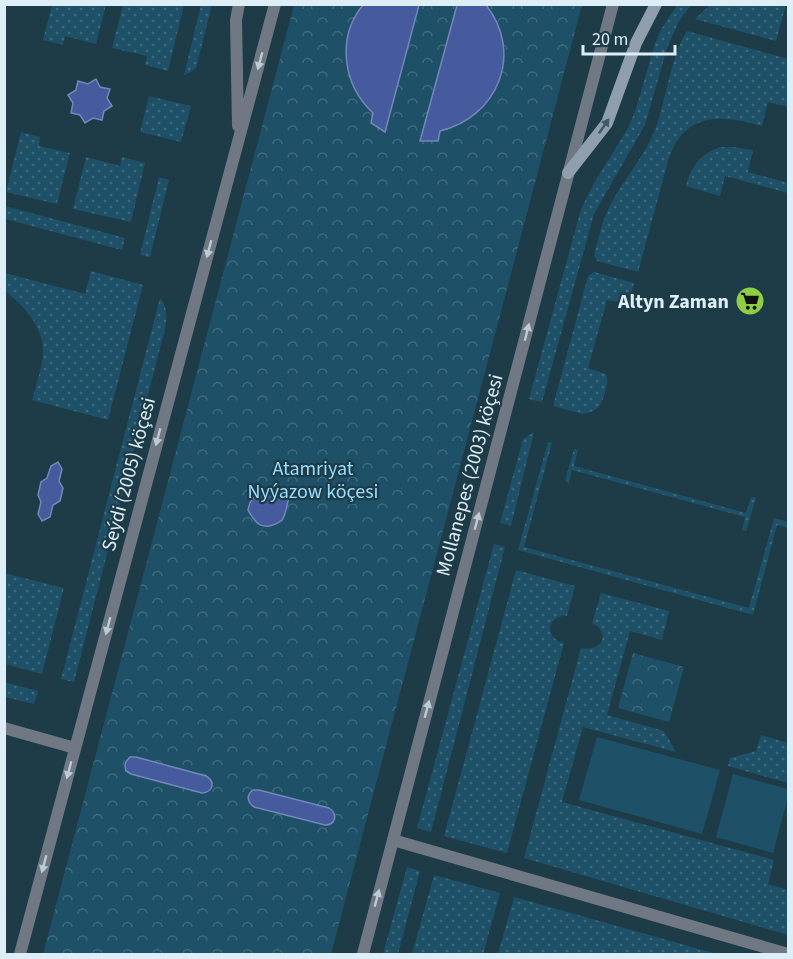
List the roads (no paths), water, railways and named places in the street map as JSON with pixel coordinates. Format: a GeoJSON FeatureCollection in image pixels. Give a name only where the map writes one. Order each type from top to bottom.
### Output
{"type":"FeatureCollection","features":[{"type":"Feature","properties":{"kind":"main road"},"geometry":{"type":"LineString","coordinates":[[568,173],[607,123],[636,43],[656,4]]}},
{"type":"Feature","properties":{"kind":"street"},"geometry":{"type":"LineString","coordinates":[[238,139],[236,20],[240,4]]}},
{"type":"Feature","properties":{"kind":"street","name":"Seýdi (2005) köçesi"},"geometry":{"type":"LineString","coordinates":[[20,954],[275,4]]}},
{"type":"Feature","properties":{"kind":"street","name":"Mollanepes (2003) köçesi"},"geometry":{"type":"LineString","coordinates":[[363,954],[613,4]]}},
{"type":"Feature","properties":{"kind":"street"},"geometry":{"type":"LineString","coordinates":[[4,728],[75,748]]}},
{"type":"Feature","properties":{"kind":"street"},"geometry":{"type":"LineString","coordinates":[[393,840],[788,954]]}},
{"type":"Feature","properties":{"kind":"water"},"geometry":{"type":"Polygon","coordinates":[[[363,5],[419,5],[385,132],[371,123],[373,113],[355,89],[347,61],[346,46],[349,32],[354,18],[363,5]]]}},
{"type":"Feature","properties":{"kind":"water"},"geometry":{"type":"Polygon","coordinates":[[[457,5],[486,5],[497,24],[503,43],[503,62],[499,81],[490,98],[477,112],[460,124],[440,131],[438,141],[420,141],[457,5]]]}},
{"type":"Feature","properties":{"kind":"water"},"geometry":{"type":"Polygon","coordinates":[[[96,79],[100,87],[110,89],[107,98],[112,106],[104,111],[102,120],[93,118],[85,123],[80,115],[71,113],[73,103],[68,95],[76,90],[78,81],[88,84],[96,79]]]}},
{"type":"Feature","properties":{"kind":"water"},"geometry":{"type":"Polygon","coordinates":[[[58,462],[62,469],[59,481],[63,488],[60,501],[53,505],[50,517],[42,521],[38,514],[41,502],[38,495],[41,482],[47,478],[51,466],[58,462]]]}},
{"type":"Feature","properties":{"kind":"water"},"geometry":{"type":"Polygon","coordinates":[[[263,493],[276,493],[289,497],[282,520],[268,526],[258,523],[248,510],[252,499],[263,493]]]}},
{"type":"Feature","properties":{"kind":"water"},"geometry":{"type":"Polygon","coordinates":[[[130,757],[206,776],[211,781],[211,789],[202,793],[131,774],[126,771],[125,767],[130,757]]]}},
{"type":"Feature","properties":{"kind":"water"},"geometry":{"type":"Polygon","coordinates":[[[253,790],[329,808],[334,813],[335,819],[329,825],[325,825],[254,807],[248,798],[253,790]]]}},
{"type":"Feature","properties":{"kind":"place","name":"Altyn Zaman"},"geometry":{"type":"Point","coordinates":[750,301]}},
{"type":"Feature","properties":{"kind":"park label","name":"Atamriyat Nyýazow köçesi"},"geometry":{"type":"Point","coordinates":[313,480]}}]}
